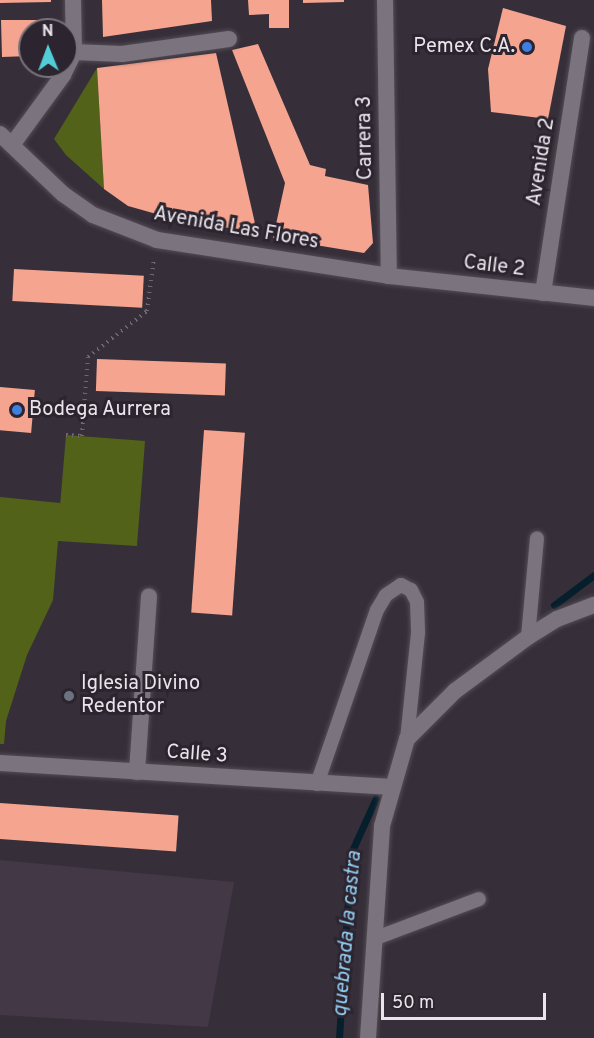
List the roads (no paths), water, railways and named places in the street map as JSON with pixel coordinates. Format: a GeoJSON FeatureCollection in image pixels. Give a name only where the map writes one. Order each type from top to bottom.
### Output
{"type":"FeatureCollection","features":[{"type":"Feature","properties":{"kind":"street"},"geometry":{"type":"LineString","coordinates":[[73,0],[73,18]]}},
{"type":"Feature","properties":{"kind":"street","name":"Carrera 3"},"geometry":{"type":"LineString","coordinates":[[385,0],[389,276]]}},
{"type":"Feature","properties":{"kind":"street","name":"Avenida 2"},"geometry":{"type":"LineString","coordinates":[[543,293],[582,38]]}},
{"type":"Feature","properties":{"kind":"street"},"geometry":{"type":"LineString","coordinates":[[78,52],[122,54],[230,39]]}},
{"type":"Feature","properties":{"kind":"street"},"geometry":{"type":"LineString","coordinates":[[6,140],[60,78]]}},
{"type":"Feature","properties":{"kind":"street","name":"Avenida Las Flores"},"geometry":{"type":"LineString","coordinates":[[6,140],[63,194],[93,215],[157,240],[389,276]]}},
{"type":"Feature","properties":{"kind":"street","name":"Calle 2"},"geometry":{"type":"LineString","coordinates":[[389,276],[594,298]]}},
{"type":"Feature","properties":{"kind":"street"},"geometry":{"type":"LineString","coordinates":[[137,772],[149,596]]}},
{"type":"Feature","properties":{"kind":"street"},"geometry":{"type":"LineString","coordinates":[[368,1038],[382,826],[407,739],[455,691],[528,637],[557,619],[594,605]]}},
{"type":"Feature","properties":{"kind":"street","name":"Calle 3"},"geometry":{"type":"LineString","coordinates":[[0,763],[392,787]]}},
{"type":"Feature","properties":{"kind":"lane"},"geometry":{"type":"LineString","coordinates":[[528,637],[537,538]]}},
{"type":"Feature","properties":{"kind":"lane"},"geometry":{"type":"LineString","coordinates":[[317,784],[377,610],[386,595],[401,585],[411,590],[417,602],[418,633],[407,739]]}},
{"type":"Feature","properties":{"kind":"lane"},"geometry":{"type":"LineString","coordinates":[[376,938],[479,899]]}},
{"type":"Feature","properties":{"kind":"waterway","name":"quebrada la castra"},"geometry":{"type":"LineString","coordinates":[[554,605],[594,575]]}},
{"type":"Feature","properties":{"kind":"waterway","name":"quebrada la castra"},"geometry":{"type":"LineString","coordinates":[[339,1038],[351,853],[376,798]]}},
{"type":"Feature","properties":{"kind":"place","name":"Pemex C.A."},"geometry":{"type":"Point","coordinates":[527,47]}},
{"type":"Feature","properties":{"kind":"place","name":"Bodega Aurrera"},"geometry":{"type":"Point","coordinates":[17,410]}},
{"type":"Feature","properties":{"kind":"place","name":"Iglesia Divino Redentor"},"geometry":{"type":"Point","coordinates":[69,696]}}]}
